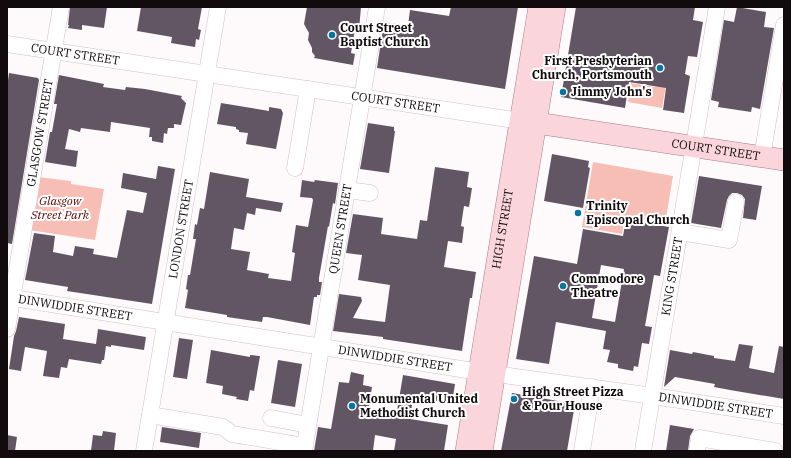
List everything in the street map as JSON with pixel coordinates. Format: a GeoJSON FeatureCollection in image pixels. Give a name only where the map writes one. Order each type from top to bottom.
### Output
{"type":"FeatureCollection","features":[{"type":"Feature","properties":{"kind":"main road","name":"HIGH STREET"},"geometry":{"type":"LineString","coordinates":[[482,451],[487,373],[528,122],[540,7]]}},
{"type":"Feature","properties":{"kind":"main road","name":"HIGH STREET"},"geometry":{"type":"LineString","coordinates":[[528,122],[555,7]]}},
{"type":"Feature","properties":{"kind":"main road","name":"COURT STREET"},"geometry":{"type":"LineString","coordinates":[[528,122],[784,160]]}},
{"type":"Feature","properties":{"kind":"main road","name":"HIGH STREET"},"geometry":{"type":"LineString","coordinates":[[466,451],[487,373]]}},
{"type":"Feature","properties":{"kind":"street","name":"GLASGOW STREET"},"geometry":{"type":"LineString","coordinates":[[7,329],[10,298],[61,7]]}},
{"type":"Feature","properties":{"kind":"street","name":"LONDON STREET"},"geometry":{"type":"LineString","coordinates":[[144,451],[218,7]]}},
{"type":"Feature","properties":{"kind":"street","name":"QUEEN STREET"},"geometry":{"type":"LineString","coordinates":[[304,448],[377,7]]}},
{"type":"Feature","properties":{"kind":"street","name":"KING STREET"},"geometry":{"type":"LineString","coordinates":[[644,451],[717,7]]}},
{"type":"Feature","properties":{"kind":"street"},"geometry":{"type":"LineString","coordinates":[[762,157],[784,25]]}},
{"type":"Feature","properties":{"kind":"street","name":"COURT STREET"},"geometry":{"type":"LineString","coordinates":[[7,44],[528,122]]}},
{"type":"Feature","properties":{"kind":"street"},"geometry":{"type":"LineString","coordinates":[[296,168],[308,89]]}},
{"type":"Feature","properties":{"kind":"street"},"geometry":{"type":"LineString","coordinates":[[347,190],[370,194]]}},
{"type":"Feature","properties":{"kind":"street"},"geometry":{"type":"LineString","coordinates":[[680,232],[729,240],[736,202]]}},
{"type":"Feature","properties":{"kind":"street","name":"DINWIDDIE STREET"},"geometry":{"type":"LineString","coordinates":[[10,298],[487,373],[784,416]]}},
{"type":"Feature","properties":{"kind":"street"},"geometry":{"type":"LineString","coordinates":[[582,451],[592,387]]}},
{"type":"Feature","properties":{"kind":"street"},"geometry":{"type":"LineString","coordinates":[[150,415],[223,427],[232,434],[304,448]]}},
{"type":"Feature","properties":{"kind":"street"},"geometry":{"type":"LineString","coordinates":[[271,418],[308,425]]}},
{"type":"Feature","properties":{"kind":"street"},"geometry":{"type":"LineString","coordinates":[[697,451],[699,438],[775,451]]}},
{"type":"Feature","properties":{"kind":"green space"},"geometry":{"type":"Polygon","coordinates":[[[658,73],[668,74],[662,108],[628,102],[631,83],[655,87],[658,73]]]}},
{"type":"Feature","properties":{"kind":"green space"},"geometry":{"type":"Polygon","coordinates":[[[593,162],[673,176],[665,224],[625,217],[622,234],[582,227],[593,162]]]}},
{"type":"Feature","properties":{"kind":"green space","name":"Glasgow Street Park"},"geometry":{"type":"Polygon","coordinates":[[[38,177],[71,181],[71,184],[104,189],[95,240],[29,230],[38,177]]]}},
{"type":"Feature","properties":{"kind":"building"},"geometry":{"type":"Polygon","coordinates":[[[70,7],[107,7],[104,28],[82,25],[82,30],[68,28],[70,7]]]}},
{"type":"Feature","properties":{"kind":"building"},"geometry":{"type":"Polygon","coordinates":[[[141,7],[202,7],[198,29],[201,30],[199,40],[196,39],[195,47],[171,43],[172,37],[137,31],[141,7]]]}},
{"type":"Feature","properties":{"kind":"building","name":"Court Street Baptist Church"},"geometry":{"type":"Polygon","coordinates":[[[307,7],[361,7],[359,30],[355,29],[351,53],[355,54],[353,65],[314,58],[315,56],[308,40],[309,33],[304,24],[307,7]]]}},
{"type":"Feature","properties":{"kind":"building"},"geometry":{"type":"Polygon","coordinates":[[[451,7],[518,7],[505,89],[377,68],[384,22],[408,26],[410,10],[449,16],[451,7]]]}},
{"type":"Feature","properties":{"kind":"building"},"geometry":{"type":"Polygon","coordinates":[[[576,7],[695,7],[693,20],[703,22],[697,57],[688,56],[685,74],[690,76],[684,113],[663,110],[666,88],[629,82],[625,108],[561,97],[576,7]]]}},
{"type":"Feature","properties":{"kind":"building"},"geometry":{"type":"Polygon","coordinates":[[[737,7],[766,12],[764,27],[774,28],[760,109],[752,107],[751,112],[718,107],[719,102],[711,100],[724,20],[734,22],[737,7]]]}},
{"type":"Feature","properties":{"kind":"building"},"geometry":{"type":"Polygon","coordinates":[[[9,73],[38,78],[39,80],[12,244],[7,243],[7,88],[9,73]]]}},
{"type":"Feature","properties":{"kind":"building"},"geometry":{"type":"Polygon","coordinates":[[[59,75],[104,84],[103,87],[125,90],[126,87],[145,89],[182,96],[181,98],[186,103],[181,125],[174,124],[174,128],[168,128],[167,134],[164,133],[163,143],[152,141],[152,137],[149,137],[150,128],[111,122],[110,132],[81,128],[80,132],[69,129],[65,149],[78,151],[76,167],[45,162],[57,104],[54,104],[59,75]]]}},
{"type":"Feature","properties":{"kind":"building"},"geometry":{"type":"Polygon","coordinates":[[[221,103],[269,111],[269,107],[281,109],[283,113],[276,149],[246,144],[248,133],[239,132],[236,127],[217,124],[221,103]]]}},
{"type":"Feature","properties":{"kind":"building"},"geometry":{"type":"Polygon","coordinates":[[[368,123],[394,127],[395,131],[389,173],[360,169],[368,123]]]}},
{"type":"Feature","properties":{"kind":"building"},"geometry":{"type":"Polygon","coordinates":[[[552,154],[589,161],[588,167],[590,168],[583,208],[544,201],[552,154]]]}},
{"type":"Feature","properties":{"kind":"building"},"geometry":{"type":"Polygon","coordinates":[[[158,166],[175,169],[152,304],[67,291],[68,287],[25,280],[34,233],[55,236],[53,252],[73,256],[75,246],[94,249],[93,254],[117,258],[127,210],[143,213],[147,193],[121,188],[123,173],[156,179],[158,166]]]}},
{"type":"Feature","properties":{"kind":"building"},"geometry":{"type":"Polygon","coordinates":[[[435,167],[469,172],[467,187],[472,188],[469,207],[464,206],[461,226],[464,227],[462,243],[448,241],[444,267],[476,272],[472,298],[470,298],[462,351],[383,339],[383,337],[333,331],[339,294],[361,297],[362,301],[353,318],[385,322],[390,285],[358,280],[362,255],[346,253],[353,214],[383,218],[381,234],[417,239],[420,220],[427,221],[435,167]]]}},
{"type":"Feature","properties":{"kind":"building"},"geometry":{"type":"Polygon","coordinates":[[[210,172],[249,179],[246,197],[283,203],[281,212],[256,208],[255,215],[247,213],[244,230],[234,228],[231,249],[250,252],[247,270],[269,274],[268,278],[291,281],[295,253],[292,252],[296,225],[308,227],[313,200],[312,198],[300,197],[302,180],[338,183],[335,204],[333,203],[329,227],[328,226],[319,278],[319,282],[322,282],[320,295],[314,297],[310,325],[267,317],[263,317],[262,322],[227,317],[227,315],[185,308],[188,290],[186,289],[188,275],[190,275],[196,239],[193,239],[195,224],[197,225],[200,208],[204,209],[210,172]]]}},
{"type":"Feature","properties":{"kind":"building"},"geometry":{"type":"Polygon","coordinates":[[[699,176],[762,186],[756,220],[743,218],[745,199],[742,195],[732,193],[727,200],[721,228],[691,223],[699,176]]]}},
{"type":"Feature","properties":{"kind":"building"},"geometry":{"type":"Polygon","coordinates":[[[626,220],[669,227],[660,276],[654,275],[645,326],[652,327],[649,344],[642,343],[638,367],[634,366],[633,371],[618,368],[618,364],[607,362],[610,350],[603,349],[606,331],[556,322],[549,364],[516,359],[534,256],[577,264],[583,229],[623,236],[626,220]],[[601,265],[592,318],[615,322],[624,269],[601,265]]]}},
{"type":"Feature","properties":{"kind":"building"},"geometry":{"type":"Polygon","coordinates":[[[19,317],[65,324],[63,339],[96,344],[98,329],[146,337],[144,350],[111,345],[111,347],[106,346],[104,360],[102,360],[101,364],[69,359],[67,368],[61,367],[59,378],[43,376],[47,351],[25,347],[21,371],[9,369],[14,336],[19,317]]]}},
{"type":"Feature","properties":{"kind":"building"},"geometry":{"type":"Polygon","coordinates":[[[179,338],[193,340],[187,379],[173,377],[179,338]]]}},
{"type":"Feature","properties":{"kind":"building"},"geometry":{"type":"Polygon","coordinates":[[[739,344],[753,346],[749,368],[774,373],[779,346],[784,347],[784,399],[714,387],[715,384],[675,377],[664,387],[670,350],[692,354],[693,352],[714,356],[714,358],[735,361],[739,344]]]}},
{"type":"Feature","properties":{"kind":"building"},"geometry":{"type":"Polygon","coordinates":[[[211,350],[250,357],[250,355],[260,356],[254,391],[250,390],[248,401],[222,394],[223,386],[206,383],[211,350]]]}},
{"type":"Feature","properties":{"kind":"building"},"geometry":{"type":"Polygon","coordinates":[[[278,360],[302,364],[295,407],[271,403],[278,360]]]}},
{"type":"Feature","properties":{"kind":"building"},"geometry":{"type":"Polygon","coordinates":[[[351,372],[364,375],[363,385],[372,387],[368,413],[396,417],[403,375],[455,384],[452,403],[413,398],[410,419],[448,425],[444,451],[394,451],[396,439],[375,435],[373,451],[314,451],[318,427],[331,429],[339,382],[349,383],[351,372]]]}},
{"type":"Feature","properties":{"kind":"building"},"geometry":{"type":"Polygon","coordinates":[[[512,393],[575,404],[567,451],[501,451],[512,393]]]}},
{"type":"Feature","properties":{"kind":"building"},"geometry":{"type":"Polygon","coordinates":[[[670,425],[694,429],[690,436],[688,451],[666,451],[670,425]]]}},
{"type":"Feature","properties":{"kind":"building"},"geometry":{"type":"Polygon","coordinates":[[[162,427],[201,433],[199,448],[160,442],[162,427]]]}},
{"type":"Feature","properties":{"kind":"building"},"geometry":{"type":"Polygon","coordinates":[[[103,431],[116,433],[114,451],[91,451],[93,435],[102,436],[103,431]]]}},
{"type":"Feature","properties":{"kind":"building"},"geometry":{"type":"Polygon","coordinates":[[[7,435],[17,437],[15,451],[7,451],[7,435]]]}},
{"type":"Feature","properties":{"kind":"place","name":"Court Street Baptist Church"},"geometry":{"type":"Point","coordinates":[332,35]}},
{"type":"Feature","properties":{"kind":"place","name":"First Presbyterian Church, Portsmouth"},"geometry":{"type":"Point","coordinates":[660,68]}},
{"type":"Feature","properties":{"kind":"place","name":"Jimmy John's"},"geometry":{"type":"Point","coordinates":[563,92]}},
{"type":"Feature","properties":{"kind":"place","name":"Trinity Episcopal Church"},"geometry":{"type":"Point","coordinates":[578,213]}},
{"type":"Feature","properties":{"kind":"place","name":"Commodore Theatre"},"geometry":{"type":"Point","coordinates":[563,286]}},
{"type":"Feature","properties":{"kind":"place","name":"High Street Pizza & Pour House"},"geometry":{"type":"Point","coordinates":[514,399]}},
{"type":"Feature","properties":{"kind":"place","name":"Monumental United Methodist Church"},"geometry":{"type":"Point","coordinates":[352,406]}}]}
